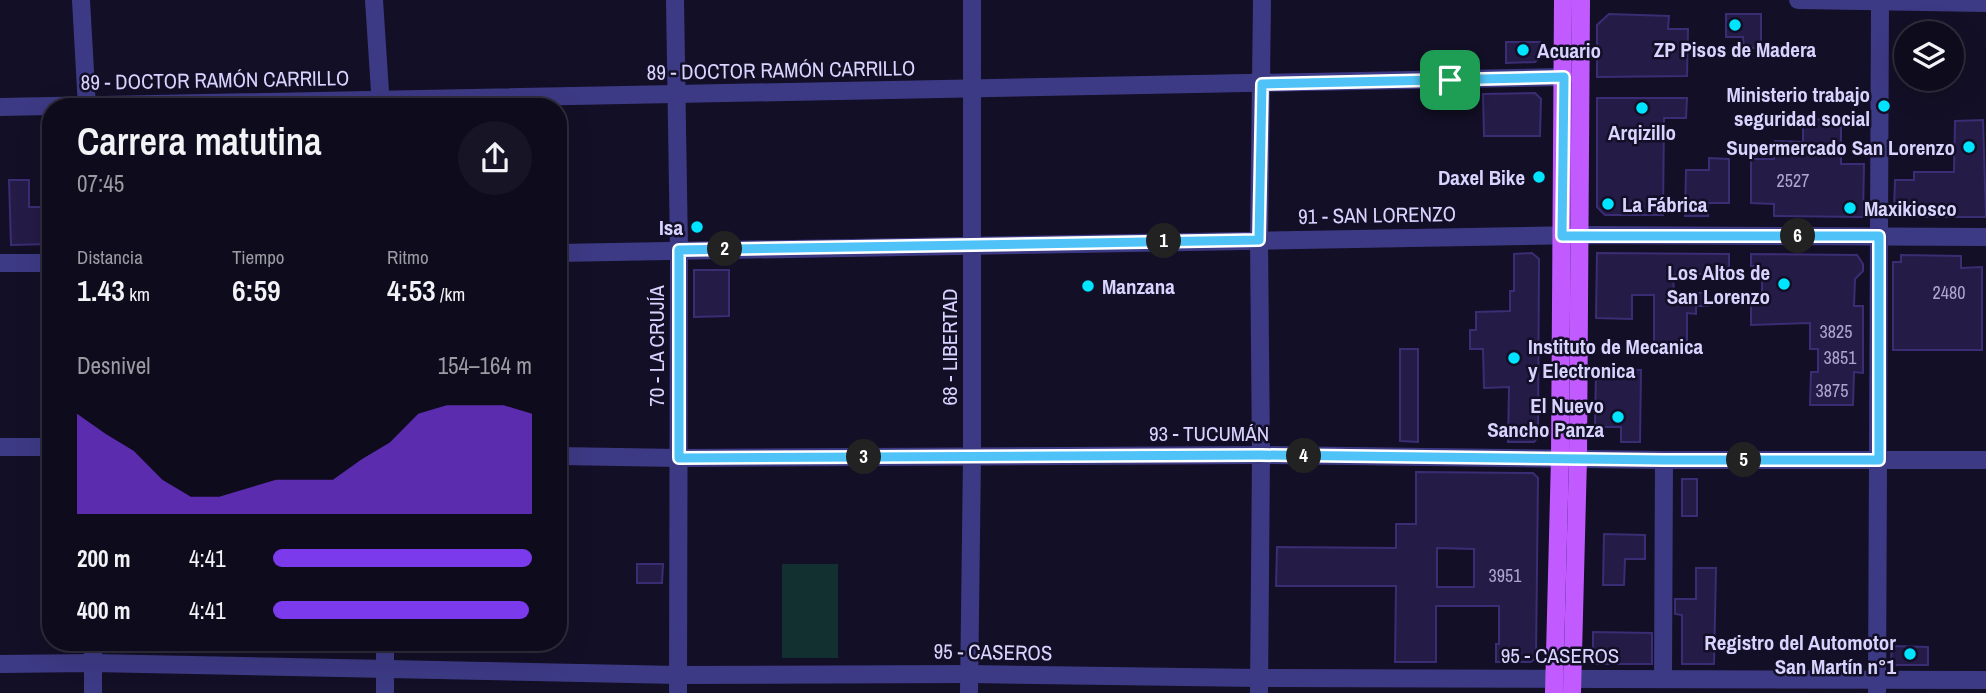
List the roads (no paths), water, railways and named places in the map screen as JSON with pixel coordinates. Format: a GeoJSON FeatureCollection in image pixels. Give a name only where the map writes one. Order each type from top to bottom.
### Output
{"type":"FeatureCollection","features":[{"type":"Feature","properties":{"kind":"main road"},"geometry":{"type":"LineString","coordinates":[[1563,0],[1571,235]]}},
{"type":"Feature","properties":{"kind":"main road"},"geometry":{"type":"LineString","coordinates":[[1572,685],[1569,458],[1571,235],[1581,0]]}},
{"type":"Feature","properties":{"kind":"main road"},"geometry":{"type":"LineString","coordinates":[[1553,685],[1569,458]]}},
{"type":"Feature","properties":{"kind":"street"},"geometry":{"type":"LineString","coordinates":[[81,0],[87,98]]}},
{"type":"Feature","properties":{"kind":"street"},"geometry":{"type":"LineString","coordinates":[[374,0],[381,98]]}},
{"type":"Feature","properties":{"kind":"street","name":"70 - LA CRUJÍA"},"geometry":{"type":"LineString","coordinates":[[675,0],[679,250],[678,684]]}},
{"type":"Feature","properties":{"kind":"street","name":"68 - LIBERTAD"},"geometry":{"type":"LineString","coordinates":[[969,693],[972,0]]}},
{"type":"Feature","properties":{"kind":"street"},"geometry":{"type":"LineString","coordinates":[[1259,686],[1262,0]]}},
{"type":"Feature","properties":{"kind":"street"},"geometry":{"type":"LineString","coordinates":[[1798,0],[1986,4]]}},
{"type":"Feature","properties":{"kind":"street"},"geometry":{"type":"LineString","coordinates":[[1877,686],[1880,1]]}},
{"type":"Feature","properties":{"kind":"street","name":"89 - DOCTOR RAMÓN CARRILLO"},"geometry":{"type":"LineString","coordinates":[[567,98],[1564,77]]}},
{"type":"Feature","properties":{"kind":"street","name":"89 - DOCTOR RAMÓN CARRILLO"},"geometry":{"type":"LineString","coordinates":[[0,107],[42,107]]}},
{"type":"Feature","properties":{"kind":"street","name":"91 - SAN LORENZO"},"geometry":{"type":"LineString","coordinates":[[567,253],[1571,235],[1986,237]]}},
{"type":"Feature","properties":{"kind":"street"},"geometry":{"type":"LineString","coordinates":[[0,263],[42,262]]}},
{"type":"Feature","properties":{"kind":"street"},"geometry":{"type":"LineString","coordinates":[[0,447],[42,447]]}},
{"type":"Feature","properties":{"kind":"street","name":"93 - TUCUMÁN"},"geometry":{"type":"LineString","coordinates":[[567,456],[1261,455],[1664,460],[1986,460]]}},
{"type":"Feature","properties":{"kind":"street"},"geometry":{"type":"LineString","coordinates":[[1663,679],[1664,460]]}},
{"type":"Feature","properties":{"kind":"street"},"geometry":{"type":"LineString","coordinates":[[93,651],[93,693]]}},
{"type":"Feature","properties":{"kind":"street"},"geometry":{"type":"LineString","coordinates":[[385,651],[385,693]]}},
{"type":"Feature","properties":{"kind":"street","name":"95 - CASEROS"},"geometry":{"type":"LineString","coordinates":[[0,664],[93,663],[385,670],[678,684],[969,674],[1259,686],[1572,685],[1663,679],[1877,686],[1986,680]]}},
{"type":"Feature","properties":{"kind":"place","name":"ZP Pisos de Madera"},"geometry":{"type":"Point","coordinates":[1735,25]}},
{"type":"Feature","properties":{"kind":"place","name":"Acuario"},"geometry":{"type":"Point","coordinates":[1523,50]}},
{"type":"Feature","properties":{"kind":"place","name":"Ministerio trabajo seguridad social"},"geometry":{"type":"Point","coordinates":[1884,106]}},
{"type":"Feature","properties":{"kind":"place","name":"Arqizillo"},"geometry":{"type":"Point","coordinates":[1642,108]}},
{"type":"Feature","properties":{"kind":"place","name":"Supermercado San Lorenzo"},"geometry":{"type":"Point","coordinates":[1969,147]}},
{"type":"Feature","properties":{"kind":"place","name":"Daxel Bike"},"geometry":{"type":"Point","coordinates":[1539,177]}},
{"type":"Feature","properties":{"kind":"place","name":"La Fábrica"},"geometry":{"type":"Point","coordinates":[1608,204]}},
{"type":"Feature","properties":{"kind":"place","name":"Maxikiosco"},"geometry":{"type":"Point","coordinates":[1850,208]}},
{"type":"Feature","properties":{"kind":"place","name":"Isa"},"geometry":{"type":"Point","coordinates":[697,227]}},
{"type":"Feature","properties":{"kind":"place","name":"Los Altos de San Lorenzo"},"geometry":{"type":"Point","coordinates":[1784,284]}},
{"type":"Feature","properties":{"kind":"place","name":"Manzana"},"geometry":{"type":"Point","coordinates":[1088,286]}},
{"type":"Feature","properties":{"kind":"place","name":"Instituto de Mecanica y Electronica"},"geometry":{"type":"Point","coordinates":[1514,358]}},
{"type":"Feature","properties":{"kind":"place","name":"El Nuevo Sancho Panza"},"geometry":{"type":"Point","coordinates":[1618,417]}},
{"type":"Feature","properties":{"kind":"place","name":"Registro del Automotor San Martín n°1"},"geometry":{"type":"Point","coordinates":[1910,654]}}]}
